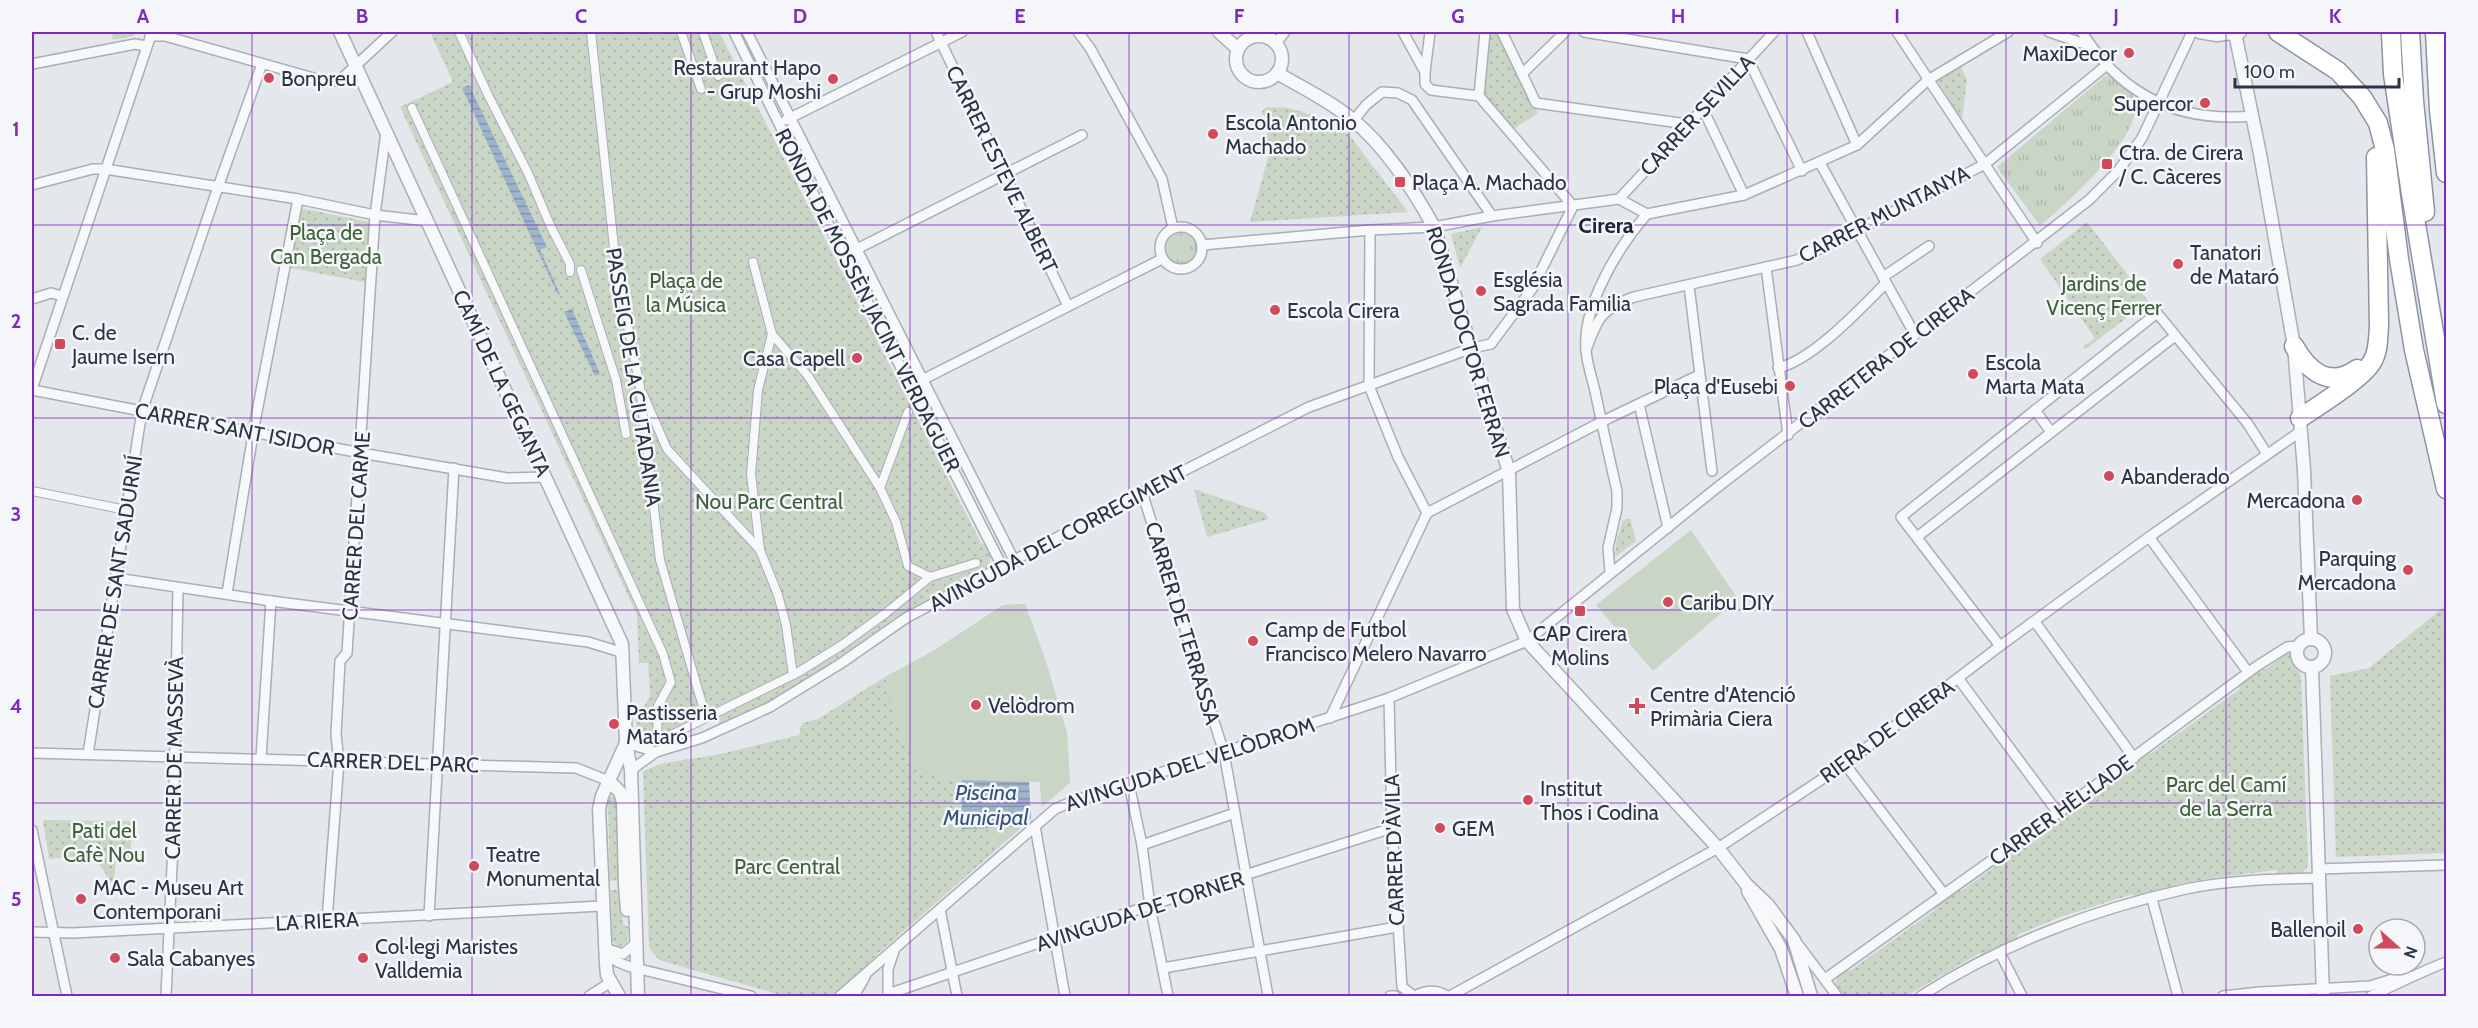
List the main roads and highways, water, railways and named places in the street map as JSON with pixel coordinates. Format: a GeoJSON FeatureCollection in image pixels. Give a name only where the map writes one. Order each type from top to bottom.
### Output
{"type":"FeatureCollection","features":[{"type":"Feature","properties":{"kind":"highway"},"geometry":{"type":"LineString","coordinates":[[2278,32],[2338,71],[2362,97],[2378,123],[2385,150],[2407,311],[2423,394],[2446,489]]}},
{"type":"Feature","properties":{"kind":"highway"},"geometry":{"type":"LineString","coordinates":[[2391,32],[2393,74],[2446,404]]}},
{"type":"Feature","properties":{"kind":"highway"},"geometry":{"type":"LineString","coordinates":[[2410,32],[2424,206],[2446,338]]}},
{"type":"Feature","properties":{"kind":"highway"},"geometry":{"type":"LineString","coordinates":[[2437,32],[2439,110],[2446,173]]}},
{"type":"Feature","properties":{"kind":"highway"},"geometry":{"type":"LineString","coordinates":[[2301,424],[2364,372],[2377,351],[2379,325],[2376,154],[2370,110]]}},
{"type":"Feature","properties":{"kind":"highway"},"geometry":{"type":"LineString","coordinates":[[2294,346],[2308,367],[2322,375],[2338,377],[2352,373],[2361,367],[2371,353],[2373,304],[2378,293]]}},
{"type":"Feature","properties":{"kind":"water"},"geometry":{"type":"Polygon","coordinates":[[[469,85],[547,247],[540,250],[560,294],[558,295],[462,88],[469,85]]]}},
{"type":"Feature","properties":{"kind":"water"},"geometry":{"type":"Polygon","coordinates":[[[572,309],[600,374],[595,376],[564,312],[572,309]]]}},
{"type":"Feature","properties":{"kind":"water","name":"Piscina Municipal"},"geometry":{"type":"Polygon","coordinates":[[[962,780],[1029,782],[1031,819],[1014,819],[1012,827],[962,829],[962,780]]]}},
{"type":"Feature","properties":{"kind":"place","name":"MaxiDecor"},"geometry":{"type":"Point","coordinates":[2129,53]}},
{"type":"Feature","properties":{"kind":"place","name":"Bonpreu"},"geometry":{"type":"Point","coordinates":[269,78]}},
{"type":"Feature","properties":{"kind":"place","name":"Restaurant Hapo - Grup Moshi"},"geometry":{"type":"Point","coordinates":[833,79]}},
{"type":"Feature","properties":{"kind":"place","name":"Supercor"},"geometry":{"type":"Point","coordinates":[2205,103]}},
{"type":"Feature","properties":{"kind":"place","name":"Escola Antonio Machado"},"geometry":{"type":"Point","coordinates":[1213,134]}},
{"type":"Feature","properties":{"kind":"place","name":"Ctra. de Cirera / C. Càceres"},"geometry":{"type":"Point","coordinates":[2107,164]}},
{"type":"Feature","properties":{"kind":"place","name":"Plaça A. Machado"},"geometry":{"type":"Point","coordinates":[1400,182]}},
{"type":"Feature","properties":{"kind":"place","name":"Tanatori de Mataró"},"geometry":{"type":"Point","coordinates":[2178,264]}},
{"type":"Feature","properties":{"kind":"place","name":"Església Sagrada Familia"},"geometry":{"type":"Point","coordinates":[1481,291]}},
{"type":"Feature","properties":{"kind":"place","name":"Escola Cirera"},"geometry":{"type":"Point","coordinates":[1275,310]}},
{"type":"Feature","properties":{"kind":"place","name":"C. de Jaume Isern"},"geometry":{"type":"Point","coordinates":[60,344]}},
{"type":"Feature","properties":{"kind":"place","name":"Casa Capell"},"geometry":{"type":"Point","coordinates":[857,358]}},
{"type":"Feature","properties":{"kind":"place","name":"Escola Marta Mata"},"geometry":{"type":"Point","coordinates":[1973,374]}},
{"type":"Feature","properties":{"kind":"place","name":"Plaça d'Eusebi"},"geometry":{"type":"Point","coordinates":[1790,386]}},
{"type":"Feature","properties":{"kind":"place","name":"Abanderado"},"geometry":{"type":"Point","coordinates":[2109,476]}},
{"type":"Feature","properties":{"kind":"place","name":"Mercadona"},"geometry":{"type":"Point","coordinates":[2357,500]}},
{"type":"Feature","properties":{"kind":"place","name":"Parquing Mercadona"},"geometry":{"type":"Point","coordinates":[2408,570]}},
{"type":"Feature","properties":{"kind":"place","name":"Caribu DIY"},"geometry":{"type":"Point","coordinates":[1668,602]}},
{"type":"Feature","properties":{"kind":"place","name":"CAP Cirera Molins"},"geometry":{"type":"Point","coordinates":[1580,611]}},
{"type":"Feature","properties":{"kind":"place","name":"Camp de Futbol Francisco Melero Navarro"},"geometry":{"type":"Point","coordinates":[1253,641]}},
{"type":"Feature","properties":{"kind":"place","name":"Velòdrom"},"geometry":{"type":"Point","coordinates":[976,705]}},
{"type":"Feature","properties":{"kind":"place","name":"Centre d'Atenció Primària Ciera"},"geometry":{"type":"Point","coordinates":[1637,706]}},
{"type":"Feature","properties":{"kind":"place","name":"Pastisseria Mataró"},"geometry":{"type":"Point","coordinates":[614,724]}},
{"type":"Feature","properties":{"kind":"place","name":"Institut Thos i Codina"},"geometry":{"type":"Point","coordinates":[1528,800]}},
{"type":"Feature","properties":{"kind":"place","name":"GEM"},"geometry":{"type":"Point","coordinates":[1440,828]}},
{"type":"Feature","properties":{"kind":"place","name":"Teatre Monumental"},"geometry":{"type":"Point","coordinates":[474,866]}},
{"type":"Feature","properties":{"kind":"place","name":"MAC - Museu Art Contemporani"},"geometry":{"type":"Point","coordinates":[81,899]}},
{"type":"Feature","properties":{"kind":"place","name":"Ballenoil"},"geometry":{"type":"Point","coordinates":[2358,929]}},
{"type":"Feature","properties":{"kind":"place","name":"Sala Cabanyes"},"geometry":{"type":"Point","coordinates":[115,958]}},
{"type":"Feature","properties":{"kind":"place","name":"Col·legi Maristes Valldemia"},"geometry":{"type":"Point","coordinates":[363,958]}},
{"type":"Feature","properties":{"kind":"district","name":"Cirera"},"geometry":{"type":"Point","coordinates":[1606,225]}},
{"type":"Feature","properties":{"kind":"park label","name":"Plaça de Can Bergada"},"geometry":{"type":"Point","coordinates":[326,244]}},
{"type":"Feature","properties":{"kind":"park label","name":"Plaça de la Música"},"geometry":{"type":"Point","coordinates":[686,292]}},
{"type":"Feature","properties":{"kind":"park label","name":"Jardins de Vicenç Ferrer"},"geometry":{"type":"Point","coordinates":[2104,295]}},
{"type":"Feature","properties":{"kind":"park label","name":"Nou Parc Central"},"geometry":{"type":"Point","coordinates":[769,501]}},
{"type":"Feature","properties":{"kind":"park label","name":"Parc del Camí de la Serra"},"geometry":{"type":"Point","coordinates":[2226,796]}},
{"type":"Feature","properties":{"kind":"park label","name":"Pati del Cafè Nou"},"geometry":{"type":"Point","coordinates":[104,842]}},
{"type":"Feature","properties":{"kind":"park label","name":"Parc Central"},"geometry":{"type":"Point","coordinates":[787,866]}}]}
